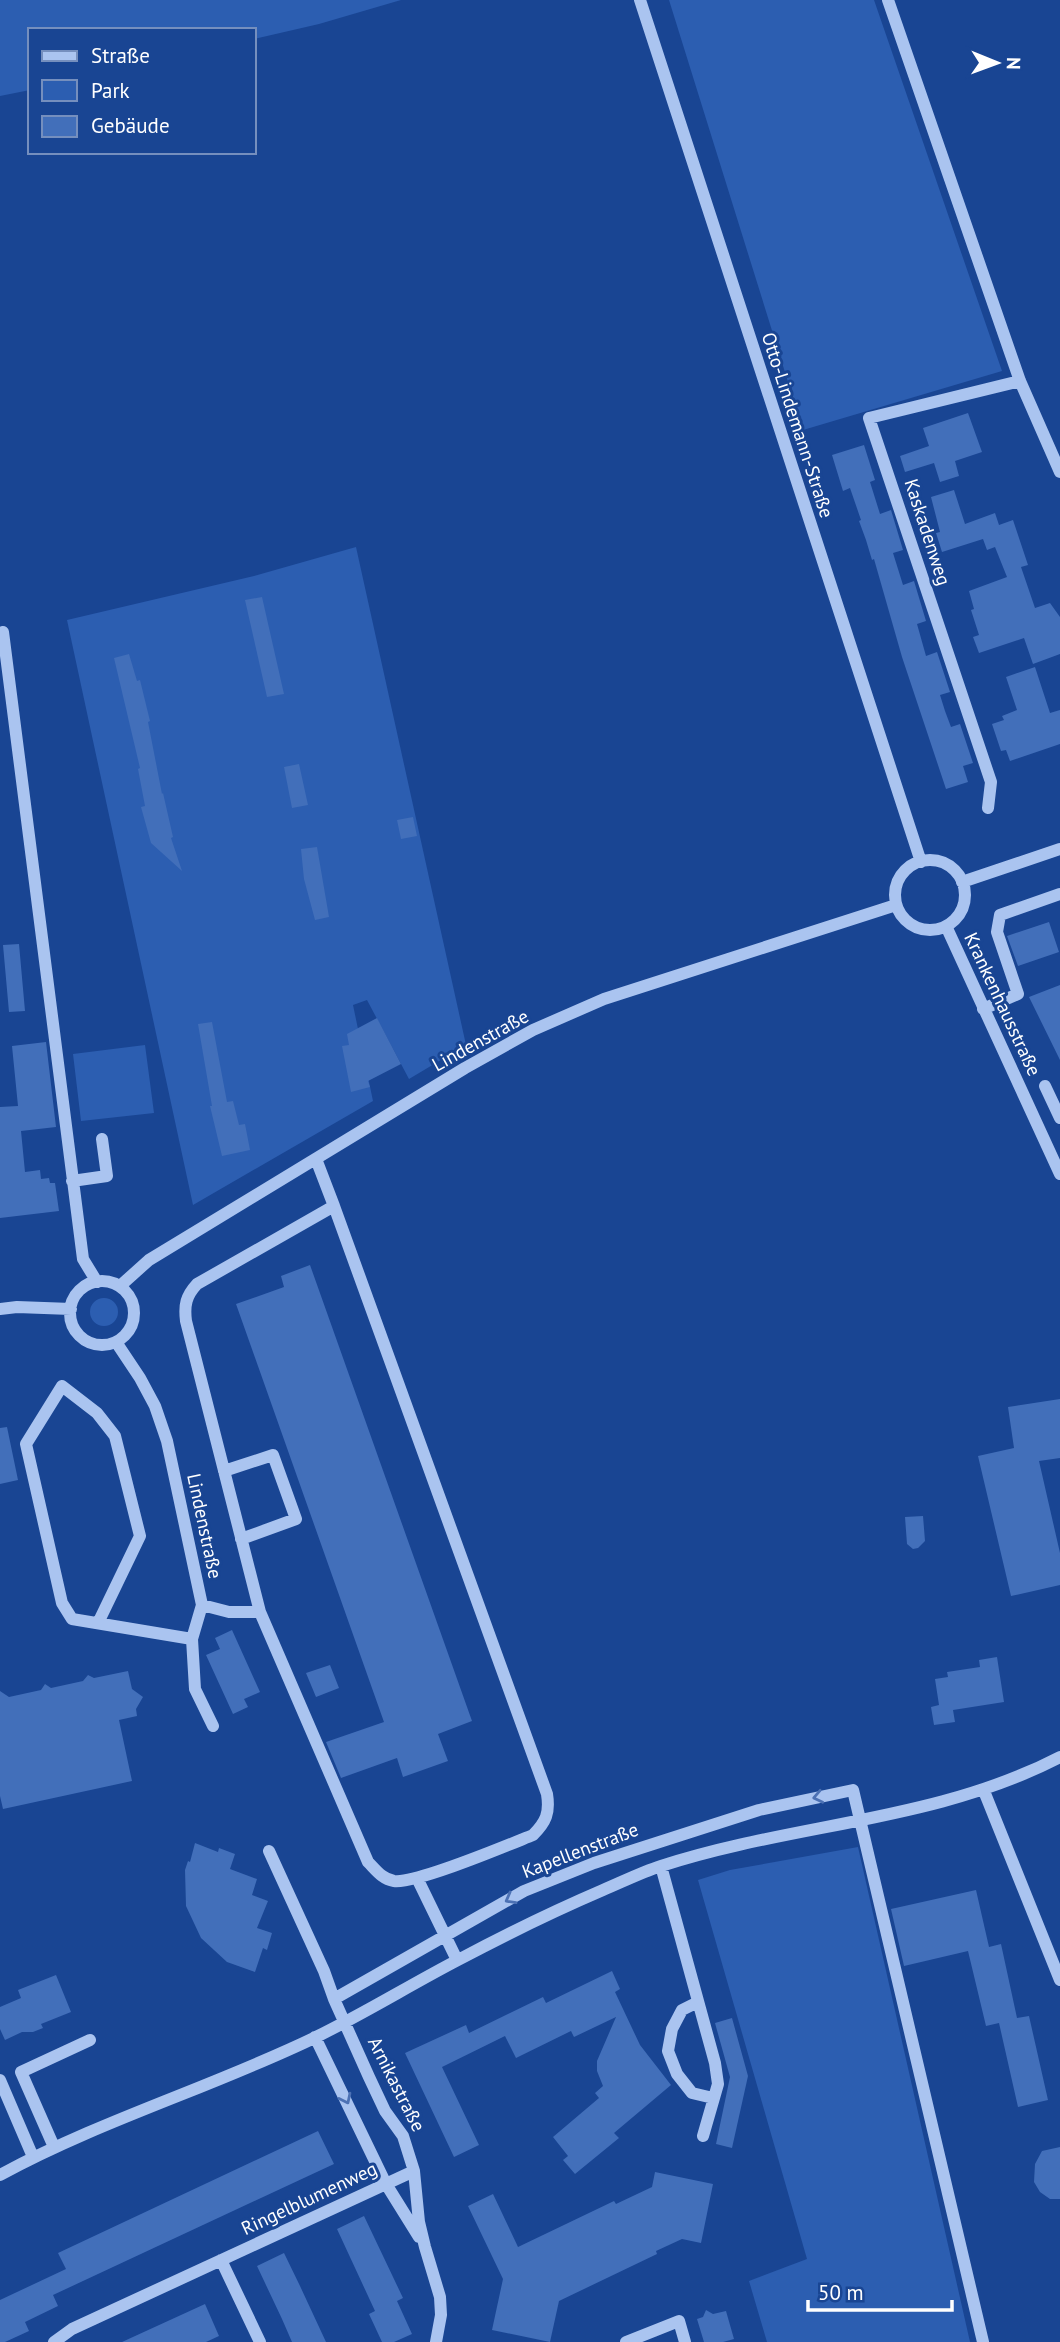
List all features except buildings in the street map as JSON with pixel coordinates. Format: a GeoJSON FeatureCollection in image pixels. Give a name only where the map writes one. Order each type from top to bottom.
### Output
{"type":"FeatureCollection","features":[{"type":"Feature","properties":{"kind":"street","name":"Otto-Lindemann-Straße"},"geometry":{"type":"LineString","coordinates":[[640,0],[921,862]]}},
{"type":"Feature","properties":{"kind":"street"},"geometry":{"type":"LineString","coordinates":[[888,0],[1020,381],[1060,472]]}},
{"type":"Feature","properties":{"kind":"street","name":"Kaskadenweg"},"geometry":{"type":"LineString","coordinates":[[988,808],[991,782],[869,418],[1020,381]]}},
{"type":"Feature","properties":{"kind":"street"},"geometry":{"type":"LineString","coordinates":[[4,632],[83,1259],[97,1282]]}},
{"type":"Feature","properties":{"kind":"street"},"geometry":{"type":"LineString","coordinates":[[962,882],[1060,849]]}},
{"type":"Feature","properties":{"kind":"street"},"geometry":{"type":"LineString","coordinates":[[931,861],[949,867],[962,882],[962,907],[946,926],[922,930],[911,925],[896,905],[897,883],[911,866],[921,862],[931,861]]}},
{"type":"Feature","properties":{"kind":"street"},"geometry":{"type":"LineString","coordinates":[[983,1009],[1018,994],[998,932],[1000,915],[1060,894]]}},
{"type":"Feature","properties":{"kind":"street","name":"Lindenstraße"},"geometry":{"type":"LineString","coordinates":[[120,1286],[149,1260],[465,1068],[533,1030],[604,999],[896,905]]}},
{"type":"Feature","properties":{"kind":"street","name":"Krankenhausstraße"},"geometry":{"type":"LineString","coordinates":[[946,926],[1060,1174]]}},
{"type":"Feature","properties":{"kind":"street"},"geometry":{"type":"LineString","coordinates":[[1045,1086],[1060,1118]]}},
{"type":"Feature","properties":{"kind":"street"},"geometry":{"type":"LineString","coordinates":[[72,1181],[107,1176],[102,1139]]}},
{"type":"Feature","properties":{"kind":"street"},"geometry":{"type":"LineString","coordinates":[[316,1159],[334,1206],[547,1794],[549,1809],[545,1823],[534,1835],[417,1878],[395,1881],[381,1876],[368,1862],[260,1612],[184,1307],[188,1294],[197,1284],[334,1206]]}},
{"type":"Feature","properties":{"kind":"street"},"geometry":{"type":"LineString","coordinates":[[105,1281],[120,1286],[133,1304],[134,1319],[128,1333],[116,1342],[99,1345],[83,1339],[73,1326],[71,1309],[76,1294],[89,1284],[97,1282],[105,1281]]}},
{"type":"Feature","properties":{"kind":"street"},"geometry":{"type":"LineString","coordinates":[[0,1309],[71,1309]]}},
{"type":"Feature","properties":{"kind":"street","name":"Lindenstraße"},"geometry":{"type":"LineString","coordinates":[[116,1342],[155,1406],[167,1441],[202,1605],[192,1639],[195,1689],[213,1726]]}},
{"type":"Feature","properties":{"kind":"street"},"geometry":{"type":"LineString","coordinates":[[98,1623],[140,1536],[115,1436],[97,1413],[62,1386],[26,1444],[62,1603],[72,1619],[192,1639]]}},
{"type":"Feature","properties":{"kind":"street"},"geometry":{"type":"LineString","coordinates":[[224,1471],[273,1455],[296,1519],[241,1539]]}},
{"type":"Feature","properties":{"kind":"street"},"geometry":{"type":"LineString","coordinates":[[202,1605],[229,1612],[260,1612]]}},
{"type":"Feature","properties":{"kind":"street"},"geometry":{"type":"LineString","coordinates":[[0,2175],[54,2147],[315,2038],[457,1960],[558,1910],[660,1866],[766,1839],[860,1822],[984,1791],[1034,1771],[1060,1757]]}},
{"type":"Feature","properties":{"kind":"street","name":"Kapellenstraße"},"geometry":{"type":"LineString","coordinates":[[334,1999],[524,1891],[582,1867],[690,1830],[759,1810],[853,1790],[860,1822]]}},
{"type":"Feature","properties":{"kind":"street"},"geometry":{"type":"LineString","coordinates":[[984,1791],[1056,1960],[1060,1980]]}},
{"type":"Feature","properties":{"kind":"street"},"geometry":{"type":"LineString","coordinates":[[860,1822],[984,2342]]}},
{"type":"Feature","properties":{"kind":"street"},"geometry":{"type":"LineString","coordinates":[[269,1851],[345,2022]]}},
{"type":"Feature","properties":{"kind":"street"},"geometry":{"type":"LineString","coordinates":[[660,1866],[718,2084],[703,2136]]}},
{"type":"Feature","properties":{"kind":"street"},"geometry":{"type":"LineString","coordinates":[[417,1878],[457,1960]]}},
{"type":"Feature","properties":{"kind":"street"},"geometry":{"type":"LineString","coordinates":[[698,2002],[682,2010],[672,2029],[668,2051],[677,2074],[692,2093],[713,2098]]}},
{"type":"Feature","properties":{"kind":"street","name":"Arnikastraße"},"geometry":{"type":"LineString","coordinates":[[345,2022],[386,2111],[403,2136],[414,2171],[419,2222],[440,2297],[441,2315],[436,2342]]}},
{"type":"Feature","properties":{"kind":"street","name":"Arnikastraße"},"geometry":{"type":"LineString","coordinates":[[315,2038],[386,2184],[425,2247]]}},
{"type":"Feature","properties":{"kind":"street"},"geometry":{"type":"LineString","coordinates":[[54,2147],[21,2072],[90,2040]]}},
{"type":"Feature","properties":{"kind":"street"},"geometry":{"type":"LineString","coordinates":[[0,2080],[33,2157]]}},
{"type":"Feature","properties":{"kind":"street","name":"Ringelblumenweg"},"geometry":{"type":"LineString","coordinates":[[54,2342],[72,2329],[414,2171]]}},
{"type":"Feature","properties":{"kind":"street"},"geometry":{"type":"LineString","coordinates":[[221,2260],[260,2342]]}},
{"type":"Feature","properties":{"kind":"street"},"geometry":{"type":"LineString","coordinates":[[626,2342],[679,2321],[685,2342]]}},
{"type":"Feature","properties":{"kind":"green space"},"geometry":{"type":"Polygon","coordinates":[[[0,0],[401,0],[319,24],[256,39],[256,28],[28,28],[28,90],[0,96],[0,0]]]}},
{"type":"Feature","properties":{"kind":"green space"},"geometry":{"type":"Polygon","coordinates":[[[669,0],[874,0],[1002,371],[803,430],[669,0]]]}},
{"type":"Feature","properties":{"kind":"green space"},"geometry":{"type":"Polygon","coordinates":[[[356,547],[466,1045],[409,1079],[367,1000],[353,1005],[373,1101],[193,1205],[67,620],[254,576],[356,547]]]}},
{"type":"Feature","properties":{"kind":"green space"},"geometry":{"type":"Polygon","coordinates":[[[145,1045],[154,1113],[81,1121],[73,1054],[145,1045]]]}},
{"type":"Feature","properties":{"kind":"green space"},"geometry":{"type":"Polygon","coordinates":[[[104,1298],[114,1302],[118,1312],[114,1322],[104,1326],[94,1322],[90,1312],[94,1302],[104,1298]]]}},
{"type":"Feature","properties":{"kind":"green space"},"geometry":{"type":"Polygon","coordinates":[[[858,1847],[970,2342],[767,2342],[749,2281],[807,2259],[698,1880],[730,1870],[858,1847]]]}}]}
